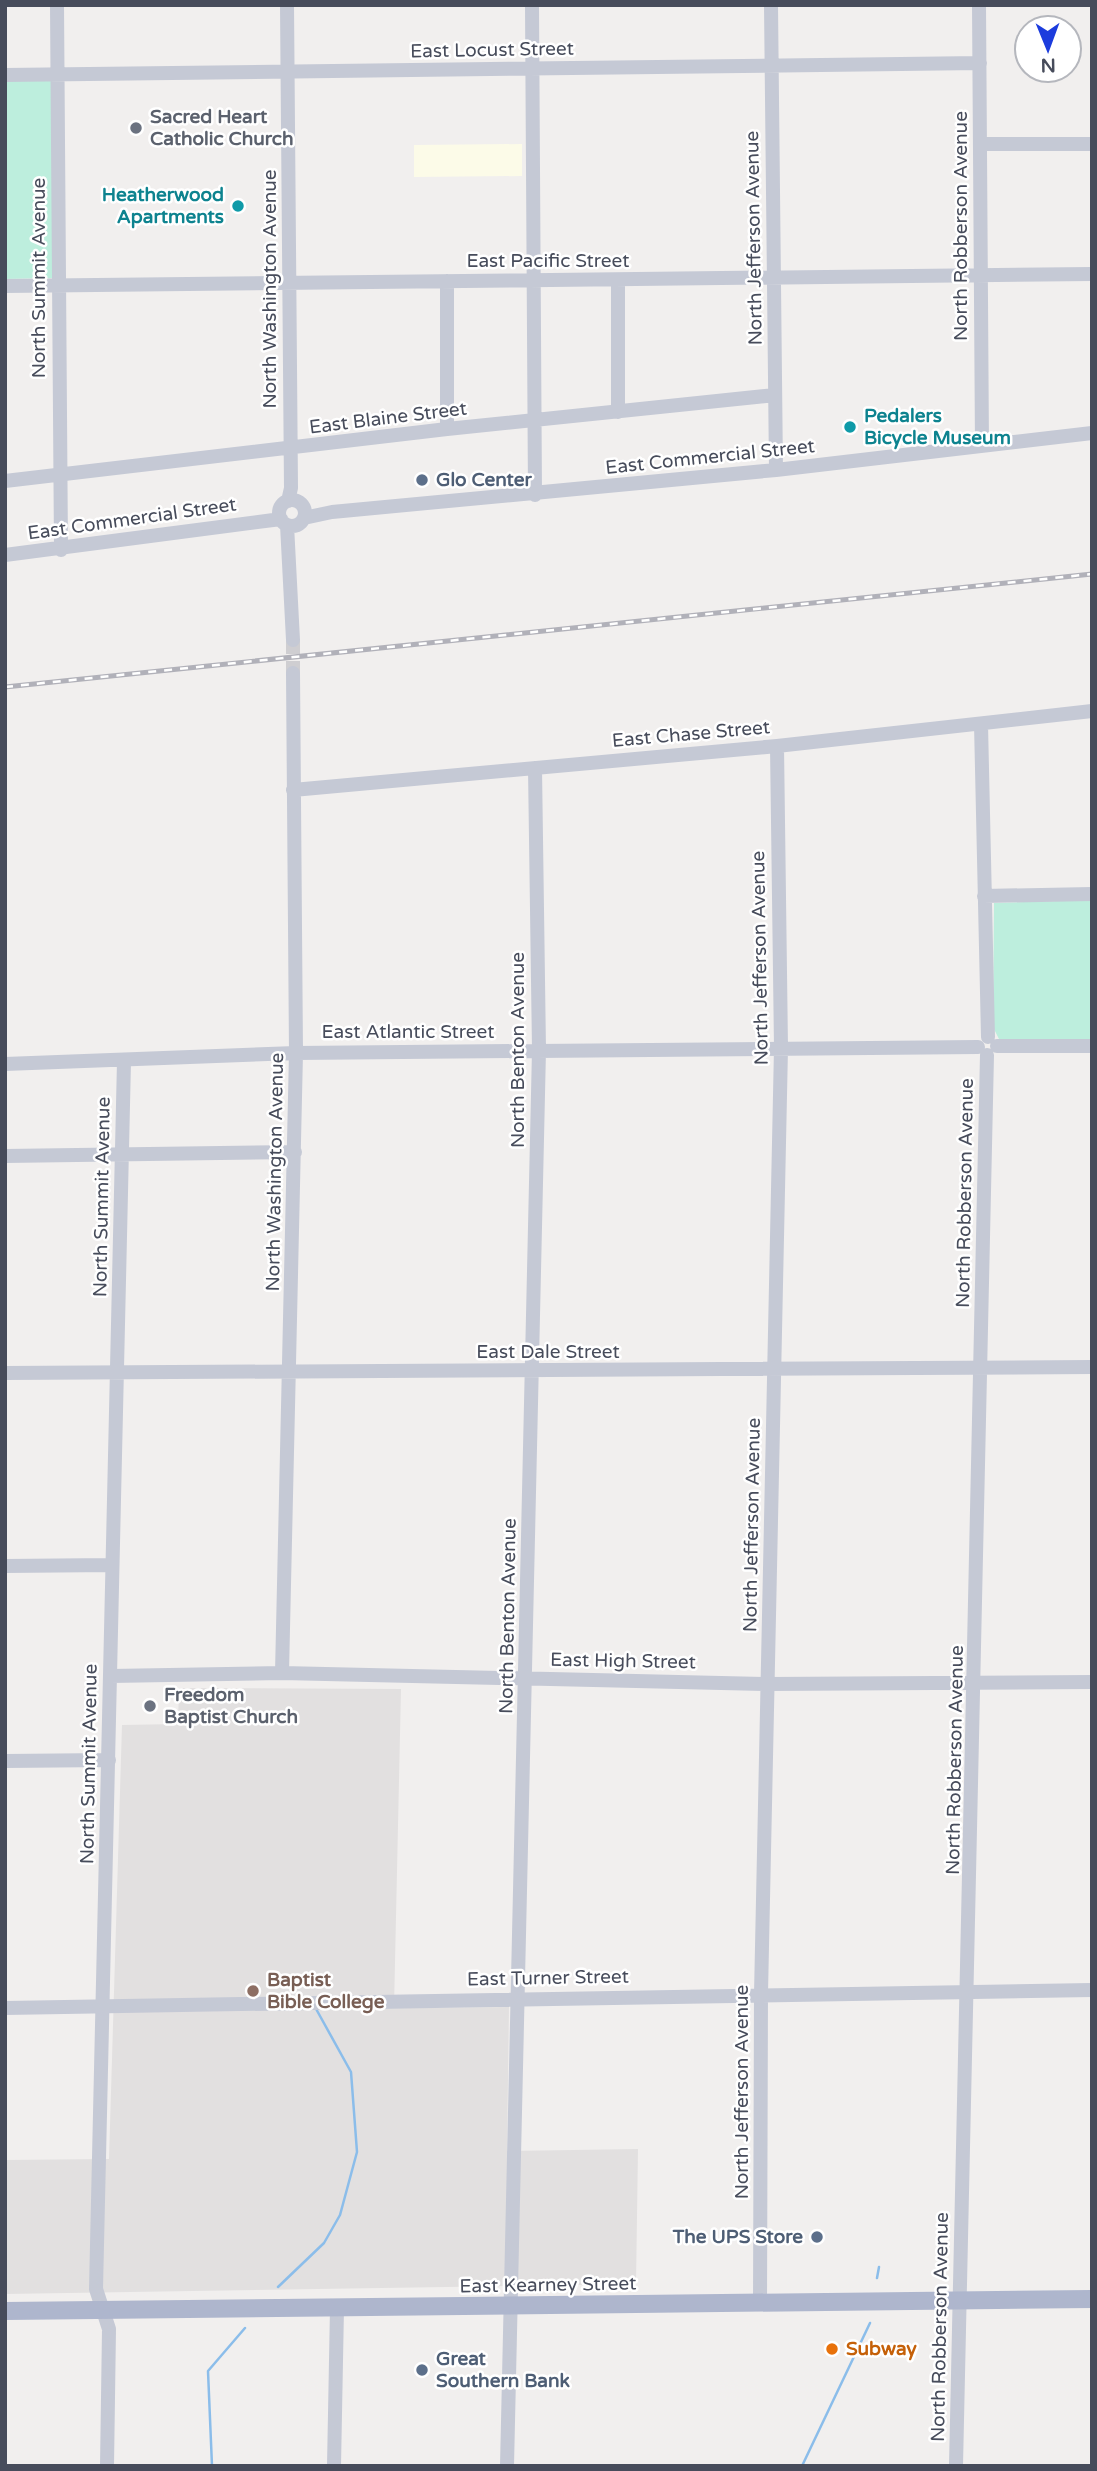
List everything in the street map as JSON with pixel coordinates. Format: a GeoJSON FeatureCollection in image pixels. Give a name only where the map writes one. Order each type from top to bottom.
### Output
{"type":"FeatureCollection","features":[{"type":"Feature","properties":{"kind":"main road","name":"East Kearney Street"},"geometry":{"type":"LineString","coordinates":[[5,2311],[1092,2299]]}},
{"type":"Feature","properties":{"kind":"street","name":"North Summit Avenue"},"geometry":{"type":"LineString","coordinates":[[57,5],[61,550]]}},
{"type":"Feature","properties":{"kind":"street","name":"North Washington Avenue"},"geometry":{"type":"LineString","coordinates":[[287,5],[293,640]]}},
{"type":"Feature","properties":{"kind":"street"},"geometry":{"type":"LineString","coordinates":[[532,5],[535,495]]}},
{"type":"Feature","properties":{"kind":"street","name":"North Jefferson Avenue"},"geometry":{"type":"LineString","coordinates":[[771,5],[775,470]]}},
{"type":"Feature","properties":{"kind":"street","name":"North Robberson Avenue"},"geometry":{"type":"LineString","coordinates":[[979,5],[982,446]]}},
{"type":"Feature","properties":{"kind":"street","name":"East Locust Street"},"geometry":{"type":"LineString","coordinates":[[5,75],[980,63]]}},
{"type":"Feature","properties":{"kind":"street"},"geometry":{"type":"LineString","coordinates":[[981,144],[1092,144]]}},
{"type":"Feature","properties":{"kind":"street","name":"East Pacific Street"},"geometry":{"type":"LineString","coordinates":[[5,286],[288,285],[1092,274]]}},
{"type":"Feature","properties":{"kind":"street"},"geometry":{"type":"LineString","coordinates":[[618,280],[618,412]]}},
{"type":"Feature","properties":{"kind":"street"},"geometry":{"type":"LineString","coordinates":[[447,281],[447,429]]}},
{"type":"Feature","properties":{"kind":"street","name":"East Blaine Street"},"geometry":{"type":"LineString","coordinates":[[5,481],[447,429],[775,395]]}},
{"type":"Feature","properties":{"kind":"street","name":"East Commercial Street"},"geometry":{"type":"LineString","coordinates":[[5,555],[61,550],[292,513],[535,495],[1092,433]]}},
{"type":"Feature","properties":{"kind":"street","name":"North Washington Avenue"},"geometry":{"type":"LineString","coordinates":[[282,1672],[295,1152],[293,673]]}},
{"type":"Feature","properties":{"kind":"street","name":"East Chase Street"},"geometry":{"type":"LineString","coordinates":[[293,790],[777,746],[1092,711]]}},
{"type":"Feature","properties":{"kind":"street","name":"North Robberson Avenue"},"geometry":{"type":"LineString","coordinates":[[956,2466],[976,1684],[988,1046],[981,724]]}},
{"type":"Feature","properties":{"kind":"street","name":"North Jefferson Avenue"},"geometry":{"type":"LineString","coordinates":[[760,2303],[761,1994],[781,1048],[777,746]]}},
{"type":"Feature","properties":{"kind":"street","name":"North Benton Avenue"},"geometry":{"type":"LineString","coordinates":[[507,2466],[540,1050],[534,768]]}},
{"type":"Feature","properties":{"kind":"street"},"geometry":{"type":"LineString","coordinates":[[984,897],[1092,894]]}},
{"type":"Feature","properties":{"kind":"street","name":"East Atlantic Street"},"geometry":{"type":"LineString","coordinates":[[5,1064],[296,1053],[1092,1046]]}},
{"type":"Feature","properties":{"kind":"street","name":"North Summit Avenue"},"geometry":{"type":"LineString","coordinates":[[107,2466],[108,2329],[96,2288],[124,1154],[124,1061]]}},
{"type":"Feature","properties":{"kind":"street"},"geometry":{"type":"LineString","coordinates":[[5,1156],[295,1152]]}},
{"type":"Feature","properties":{"kind":"street","name":"East Dale Street"},"geometry":{"type":"LineString","coordinates":[[5,1373],[1092,1367]]}},
{"type":"Feature","properties":{"kind":"street"},"geometry":{"type":"LineString","coordinates":[[5,1566],[112,1565]]}},
{"type":"Feature","properties":{"kind":"street","name":"East High Street"},"geometry":{"type":"LineString","coordinates":[[111,1676],[282,1672],[768,1684],[1092,1682]]}},
{"type":"Feature","properties":{"kind":"street"},"geometry":{"type":"LineString","coordinates":[[5,1761],[108,1760]]}},
{"type":"Feature","properties":{"kind":"street","name":"East Turner Street"},"geometry":{"type":"LineString","coordinates":[[5,2008],[1092,1990]]}},
{"type":"Feature","properties":{"kind":"street"},"geometry":{"type":"LineString","coordinates":[[334,2466],[337,2308]]}},
{"type":"Feature","properties":{"kind":"shaded area"},"geometry":{"type":"Polygon","coordinates":[[[522,144],[522,176],[414,177],[414,145],[522,144]]]}},
{"type":"Feature","properties":{"kind":"shaded area","name":"Baptist Bible College"},"geometry":{"type":"Polygon","coordinates":[[[179,1688],[401,1689],[394,2008],[509,2007],[507,2151],[638,2149],[636,2284],[5,2294],[5,2160],[109,2159],[122,1725],[178,1724],[179,1688]]]}},
{"type":"Feature","properties":{"kind":"green space"},"geometry":{"type":"Polygon","coordinates":[[[5,81],[52,81],[55,278],[5,279],[5,81]]]}},
{"type":"Feature","properties":{"kind":"green space"},"geometry":{"type":"Polygon","coordinates":[[[1092,900],[1092,1039],[999,1039],[993,1027],[994,903],[1092,900]]]}},
{"type":"Feature","properties":{"kind":"waterway"},"geometry":{"type":"LineString","coordinates":[[278,2287],[324,2243],[340,2215],[357,2152],[351,2072],[315,2007]]}},
{"type":"Feature","properties":{"kind":"waterway"},"geometry":{"type":"LineString","coordinates":[[877,2278],[879,2267]]}},
{"type":"Feature","properties":{"kind":"waterway"},"geometry":{"type":"LineString","coordinates":[[802,2466],[870,2323]]}},
{"type":"Feature","properties":{"kind":"waterway"},"geometry":{"type":"LineString","coordinates":[[212,2466],[208,2371],[245,2328]]}},
{"type":"Feature","properties":{"kind":"tunnel"},"geometry":{"type":"LineString","coordinates":[[293,640],[293,673]]}},
{"type":"Feature","properties":{"kind":"railway"},"geometry":{"type":"LineString","coordinates":[[5,687],[1092,574]]}},
{"type":"Feature","properties":{"kind":"place","name":"Sacred Heart Catholic Church"},"geometry":{"type":"Point","coordinates":[136,128]}},
{"type":"Feature","properties":{"kind":"place","name":"Heatherwood Apartments"},"geometry":{"type":"Point","coordinates":[238,206]}},
{"type":"Feature","properties":{"kind":"place","name":"Pedalers Bicycle Museum"},"geometry":{"type":"Point","coordinates":[850,427]}},
{"type":"Feature","properties":{"kind":"place","name":"Glo Center"},"geometry":{"type":"Point","coordinates":[422,480]}},
{"type":"Feature","properties":{"kind":"place","name":"Freedom Baptist Church"},"geometry":{"type":"Point","coordinates":[150,1706]}},
{"type":"Feature","properties":{"kind":"place","name":"Baptist Bible College"},"geometry":{"type":"Point","coordinates":[253,1991]}},
{"type":"Feature","properties":{"kind":"place","name":"The UPS Store"},"geometry":{"type":"Point","coordinates":[817,2237]}},
{"type":"Feature","properties":{"kind":"place","name":"Subway"},"geometry":{"type":"Point","coordinates":[832,2349]}},
{"type":"Feature","properties":{"kind":"place","name":"Great Southern Bank"},"geometry":{"type":"Point","coordinates":[422,2370]}}]}
